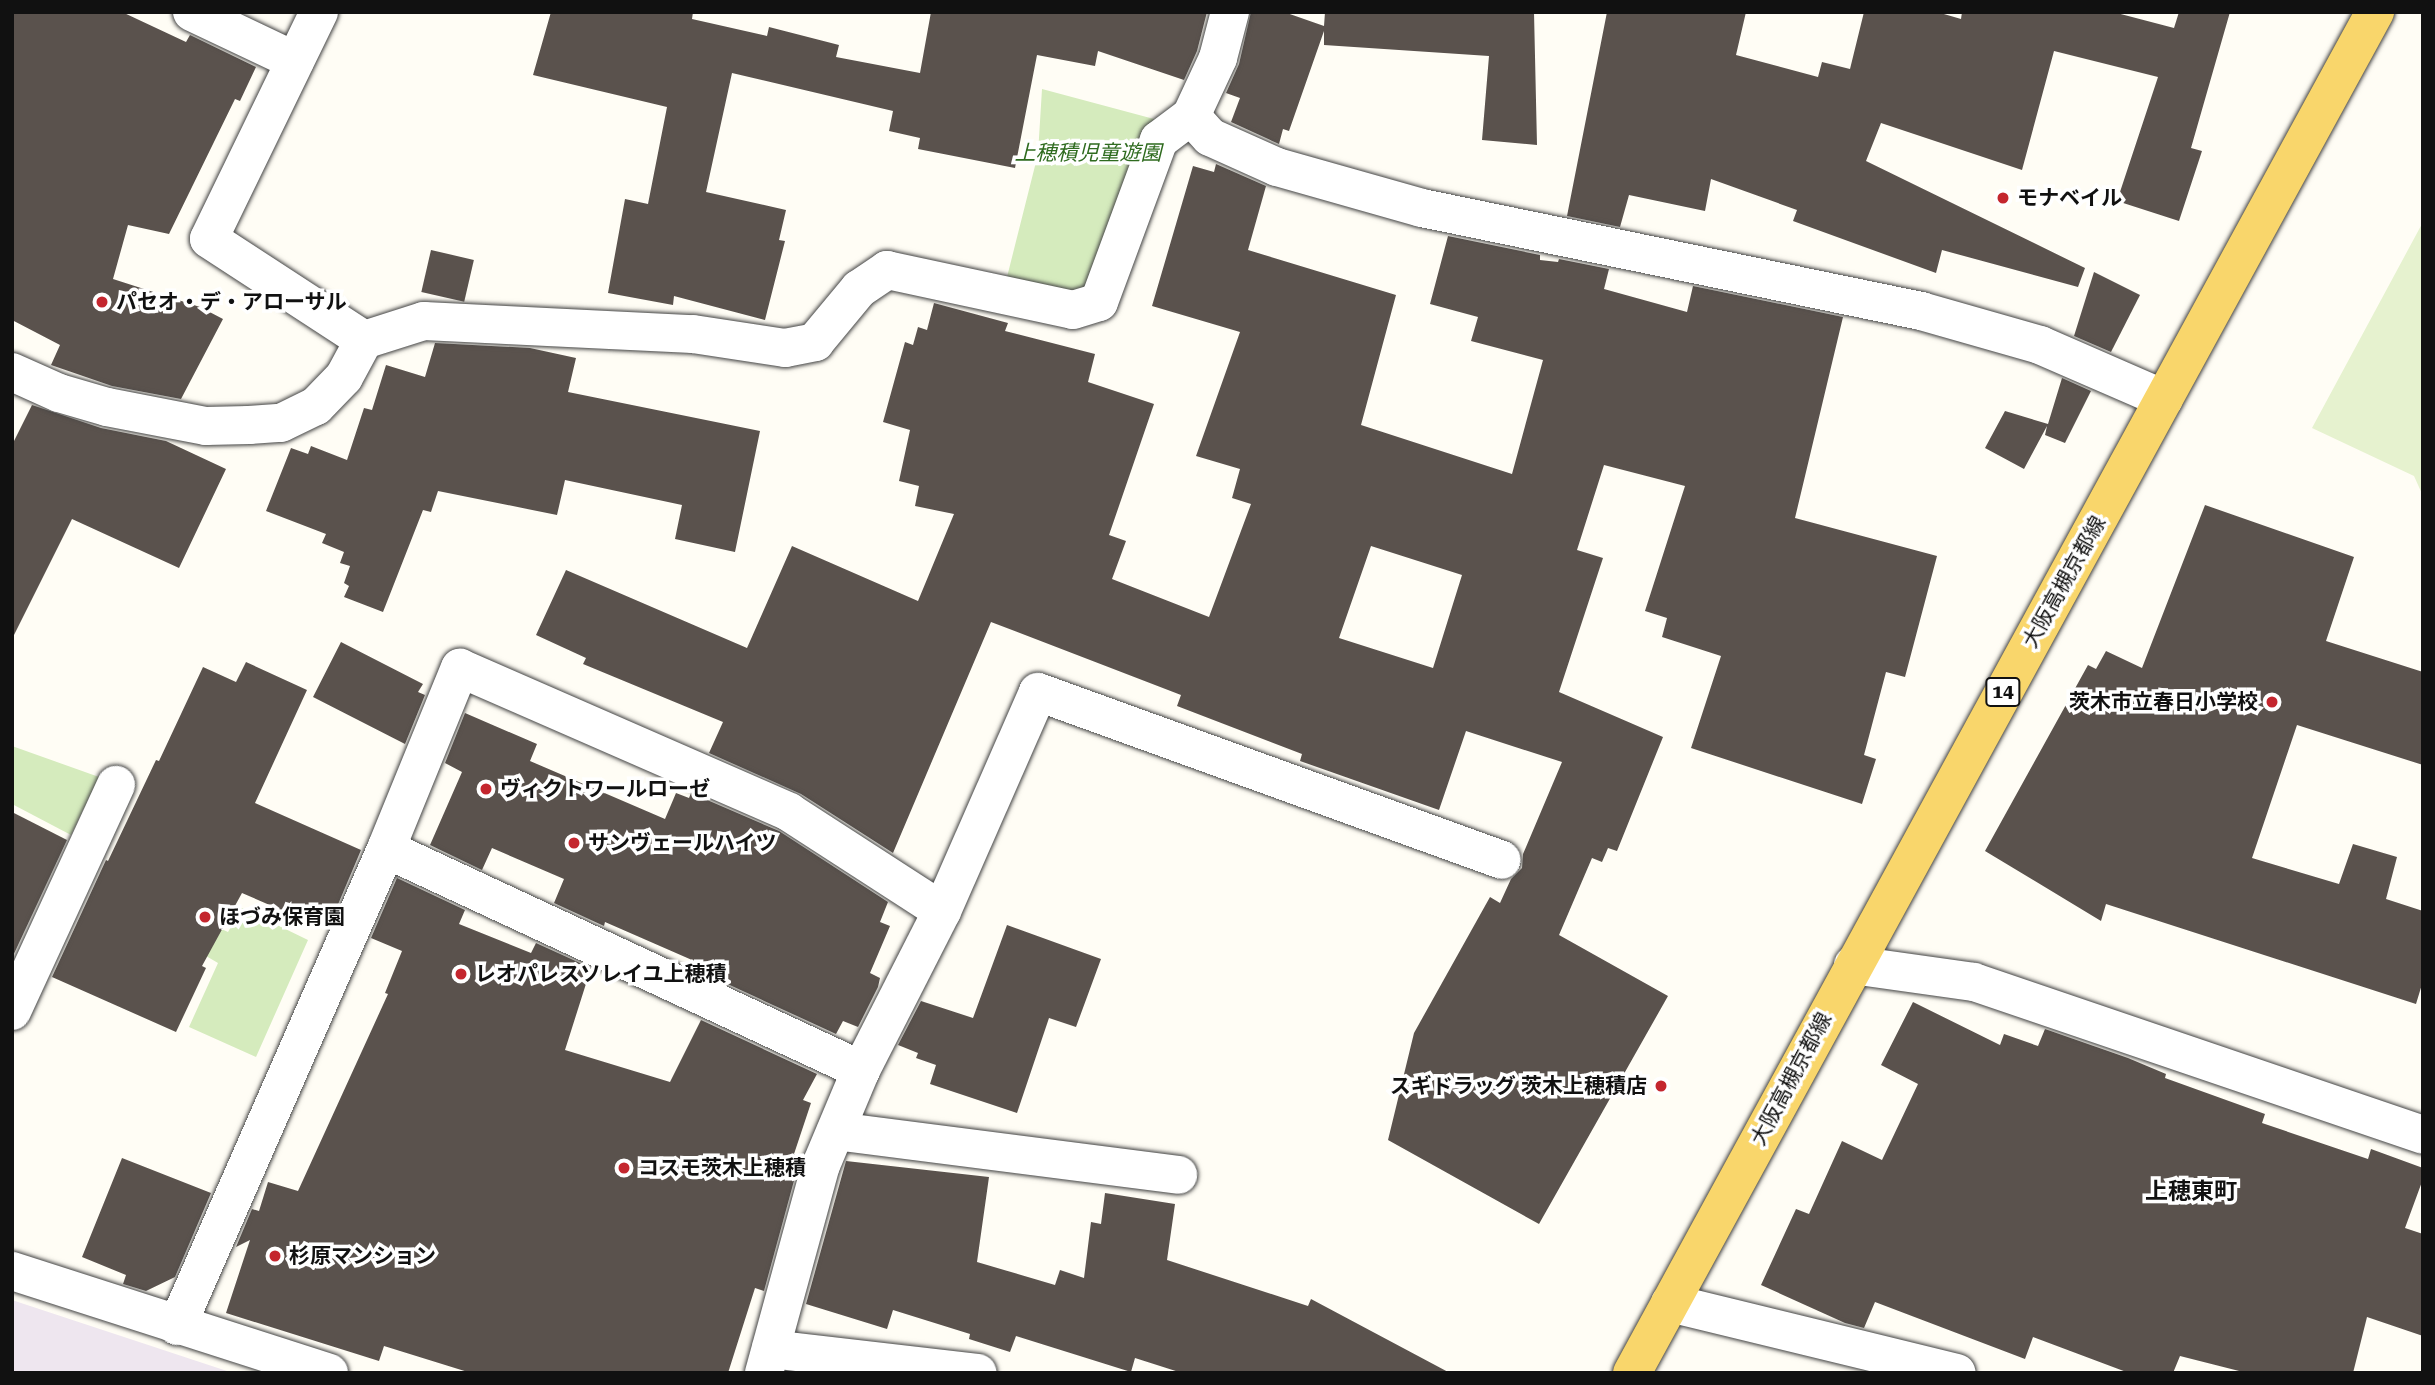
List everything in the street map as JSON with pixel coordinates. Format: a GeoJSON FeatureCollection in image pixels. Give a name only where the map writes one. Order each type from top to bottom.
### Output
{"type":"FeatureCollection","features":[{"type":"Feature","properties":{"kind":"main road","name":"大阪高槻京都線"},"geometry":{"type":"LineString","coordinates":[[1632,1373],[2375,12]]}},
{"type":"Feature","properties":{"kind":"street"},"geometry":{"type":"LineString","coordinates":[[192,12],[295,61]]}},
{"type":"Feature","properties":{"kind":"street"},"geometry":{"type":"LineString","coordinates":[[319,12],[209,239],[363,340]]}},
{"type":"Feature","properties":{"kind":"street"},"geometry":{"type":"LineString","coordinates":[[12,372],[59,393],[162,419],[206,426],[281,423],[316,407],[344,377],[363,340],[424,321],[456,320],[693,334],[785,348],[815,342],[859,289],[887,270],[1073,310],[1099,302],[1159,139],[1191,116],[1218,58],[1230,12]]}},
{"type":"Feature","properties":{"kind":"street"},"geometry":{"type":"LineString","coordinates":[[1191,116],[1210,137],[1277,167],[1422,208],[1922,311],[2040,345],[2164,399]]}},
{"type":"Feature","properties":{"kind":"street"},"geometry":{"type":"LineString","coordinates":[[177,1326],[386,849],[460,668],[789,812],[942,911]]}},
{"type":"Feature","properties":{"kind":"street"},"geometry":{"type":"LineString","coordinates":[[978,1373],[768,1361],[821,1165],[861,1070],[942,911],[1038,692],[1502,860]]}},
{"type":"Feature","properties":{"kind":"street"},"geometry":{"type":"LineString","coordinates":[[12,1011],[116,785]]}},
{"type":"Feature","properties":{"kind":"street"},"geometry":{"type":"LineString","coordinates":[[386,849],[861,1070]]}},
{"type":"Feature","properties":{"kind":"street"},"geometry":{"type":"LineString","coordinates":[[1853,964],[1974,982],[2423,1135]]}},
{"type":"Feature","properties":{"kind":"street"},"geometry":{"type":"LineString","coordinates":[[836,1131],[1178,1175]]}},
{"type":"Feature","properties":{"kind":"street"},"geometry":{"type":"LineString","coordinates":[[12,1271],[329,1373]]}},
{"type":"Feature","properties":{"kind":"street"},"geometry":{"type":"LineString","coordinates":[[1670,1303],[1957,1373]]}},
{"type":"Feature","properties":{"kind":"shaded area"},"geometry":{"type":"Polygon","coordinates":[[[12,1300],[233,1373],[12,1373],[12,1300]]]}},
{"type":"Feature","properties":{"kind":"green space","name":"上穂積児童遊園"},"geometry":{"type":"Polygon","coordinates":[[[1042,89],[1154,119],[1090,280],[1083,291],[1063,296],[1006,281],[1038,154],[1042,89]]]}},
{"type":"Feature","properties":{"kind":"green space"},"geometry":{"type":"Polygon","coordinates":[[[2423,222],[2423,496],[2414,476],[2312,428],[2423,222]]]}},
{"type":"Feature","properties":{"kind":"green space"},"geometry":{"type":"Polygon","coordinates":[[[12,746],[99,777],[71,835],[12,804],[12,746]]]}},
{"type":"Feature","properties":{"kind":"green space"},"geometry":{"type":"Polygon","coordinates":[[[242,908],[308,940],[256,1057],[189,1027],[218,963],[189,946],[202,920],[228,932],[242,908]]]}},
{"type":"Feature","properties":{"kind":"building"},"geometry":{"type":"Polygon","coordinates":[[[12,12],[122,12],[186,42],[190,35],[256,67],[240,101],[235,99],[169,234],[128,225],[113,279],[200,307],[223,319],[181,399],[112,386],[51,365],[60,345],[12,320],[12,12]]]}},
{"type":"Feature","properties":{"kind":"building"},"geometry":{"type":"Polygon","coordinates":[[[551,12],[693,12],[692,19],[767,36],[769,27],[839,45],[836,57],[920,73],[931,12],[1207,12],[1197,51],[1184,80],[1098,51],[1095,66],[1037,55],[1015,168],[918,149],[920,138],[889,131],[893,111],[732,73],[706,192],[786,210],[779,240],[785,241],[765,320],[674,296],[673,305],[608,293],[625,199],[648,204],[667,107],[533,75],[551,12]]]}},
{"type":"Feature","properties":{"kind":"building"},"geometry":{"type":"Polygon","coordinates":[[[1251,12],[1284,12],[1324,26],[1325,12],[1534,12],[1537,145],[1482,140],[1489,56],[1324,45],[1324,31],[1289,131],[1283,129],[1279,144],[1231,122],[1240,98],[1226,93],[1239,64],[1251,12]]]}},
{"type":"Feature","properties":{"kind":"building"},"geometry":{"type":"Polygon","coordinates":[[[1607,12],[1746,12],[1736,55],[1818,77],[1822,62],[1850,69],[1864,12],[1937,12],[1961,19],[1962,12],[2113,12],[2174,28],[2179,12],[2230,12],[2191,148],[2202,151],[2179,221],[2117,201],[2158,77],[2054,51],[2022,170],[1881,123],[1866,161],[2085,268],[2078,287],[1942,250],[1936,273],[1793,221],[1797,210],[1711,179],[1705,211],[1629,195],[1620,227],[1567,216],[1607,12]]]}},
{"type":"Feature","properties":{"kind":"building"},"geometry":{"type":"Polygon","coordinates":[[[1216,164],[1266,186],[1248,250],[1396,295],[1361,425],[1512,474],[1543,360],[1471,341],[1478,317],[1430,304],[1448,236],[1540,255],[1540,260],[1558,262],[1559,259],[1609,269],[1604,289],[1687,312],[1693,286],[1843,317],[1795,518],[1937,556],[1905,677],[1886,672],[1864,755],[1876,759],[1862,804],[1691,748],[1721,656],[1662,637],[1667,618],[1645,611],[1685,486],[1604,465],[1577,550],[1603,558],[1559,692],[1663,737],[1617,851],[1608,848],[1602,862],[1592,858],[1559,935],[1668,996],[1539,1224],[1388,1140],[1414,1033],[1490,897],[1500,903],[1511,879],[1522,868],[1523,854],[1562,762],[1466,731],[1439,810],[1300,761],[1302,754],[1177,706],[1181,695],[991,622],[893,853],[801,794],[709,753],[723,722],[583,664],[586,658],[536,635],[566,570],[747,648],[792,546],[918,601],[954,514],[915,506],[919,486],[899,481],[910,430],[883,422],[905,342],[913,345],[918,327],[927,330],[934,303],[1008,323],[1005,331],[1095,354],[1088,382],[1154,404],[1109,535],[1126,541],[1112,579],[1209,617],[1251,504],[1232,498],[1240,469],[1196,456],[1240,332],[1152,306],[1193,166],[1214,172],[1216,164]],[[1371,546],[1339,638],[1433,668],[1462,575],[1371,546]]]}},
{"type":"Feature","properties":{"kind":"building"},"geometry":{"type":"Polygon","coordinates":[[[431,250],[474,260],[464,302],[421,292],[431,250]]]}},
{"type":"Feature","properties":{"kind":"building"},"geometry":{"type":"Polygon","coordinates":[[[2094,272],[2140,295],[2111,352],[2074,336],[2094,272]]]}},
{"type":"Feature","properties":{"kind":"building"},"geometry":{"type":"Polygon","coordinates":[[[435,343],[530,348],[576,358],[568,392],[760,431],[735,552],[675,539],[682,505],[565,480],[557,515],[438,491],[431,512],[423,510],[383,612],[344,597],[349,586],[344,583],[350,566],[340,563],[344,552],[322,543],[326,534],[266,511],[291,448],[308,454],[311,446],[347,460],[364,408],[372,410],[386,365],[425,377],[435,343]]]}},
{"type":"Feature","properties":{"kind":"building"},"geometry":{"type":"Polygon","coordinates":[[[2062,378],[2091,391],[2065,443],[2045,435],[2047,426],[2024,469],[1985,448],[2005,411],[2048,424],[2062,378]]]}},
{"type":"Feature","properties":{"kind":"building"},"geometry":{"type":"Polygon","coordinates":[[[32,405],[101,428],[166,441],[226,469],[179,568],[72,519],[12,639],[12,445],[32,405]]]}},
{"type":"Feature","properties":{"kind":"building"},"geometry":{"type":"Polygon","coordinates":[[[2205,505],[2354,557],[2326,641],[2423,672],[2423,765],[2297,725],[2252,858],[2339,884],[2353,844],[2397,857],[2386,899],[2423,911],[2423,981],[2416,1004],[2106,904],[2101,921],[1985,851],[2088,665],[2096,669],[2106,651],[2142,668],[2205,505]]]}},
{"type":"Feature","properties":{"kind":"building"},"geometry":{"type":"Polygon","coordinates":[[[341,642],[423,684],[418,692],[425,695],[405,744],[313,697],[341,642]]]}},
{"type":"Feature","properties":{"kind":"building","name":"ほづみ保育園"},"geometry":{"type":"Polygon","coordinates":[[[246,662],[307,690],[255,803],[361,850],[331,921],[322,918],[318,926],[242,893],[202,966],[206,968],[176,1032],[52,977],[106,860],[108,861],[156,760],[159,761],[203,667],[236,682],[246,662]]]}},
{"type":"Feature","properties":{"kind":"building"},"geometry":{"type":"Polygon","coordinates":[[[465,713],[537,744],[530,761],[665,819],[676,793],[689,798],[691,793],[779,831],[888,902],[880,922],[890,926],[870,973],[880,978],[878,987],[858,1027],[843,1021],[836,1034],[721,981],[724,974],[605,922],[604,926],[554,903],[564,879],[492,848],[482,870],[430,845],[462,772],[445,763],[465,713]]]}},
{"type":"Feature","properties":{"kind":"building"},"geometry":{"type":"Polygon","coordinates":[[[12,812],[67,840],[12,958],[12,812]]]}},
{"type":"Feature","properties":{"kind":"building"},"geometry":{"type":"Polygon","coordinates":[[[397,878],[465,910],[459,924],[531,953],[536,943],[591,968],[565,1050],[670,1082],[701,1020],[817,1074],[803,1100],[811,1103],[794,1154],[801,1155],[764,1291],[755,1288],[728,1373],[471,1373],[384,1346],[379,1361],[226,1313],[250,1240],[236,1247],[252,1209],[259,1211],[268,1182],[298,1191],[388,994],[385,993],[402,951],[371,938],[397,878]]]}},
{"type":"Feature","properties":{"kind":"building"},"geometry":{"type":"Polygon","coordinates":[[[1007,925],[1101,959],[1076,1027],[1049,1018],[1017,1113],[930,1084],[936,1065],[916,1058],[918,1053],[898,1045],[921,1001],[973,1018],[1007,925]]]}},
{"type":"Feature","properties":{"kind":"building"},"geometry":{"type":"Polygon","coordinates":[[[1913,1002],[2000,1045],[2004,1034],[2038,1046],[2045,1029],[2128,1058],[2166,1074],[2165,1078],[2265,1114],[2262,1123],[2368,1159],[2371,1149],[2423,1168],[2423,1179],[2405,1228],[2423,1234],[2423,1336],[2367,1317],[2353,1373],[2247,1373],[2180,1356],[2173,1373],[2129,1373],[2033,1337],[2025,1359],[1875,1302],[1864,1328],[1845,1323],[1761,1285],[1796,1209],[1809,1214],[1842,1141],[1882,1160],[1918,1084],[1881,1065],[1913,1002]]]}},
{"type":"Feature","properties":{"kind":"building"},"geometry":{"type":"Polygon","coordinates":[[[122,1158],[211,1193],[175,1277],[146,1291],[123,1284],[126,1275],[82,1257],[122,1158]]]}},
{"type":"Feature","properties":{"kind":"building"},"geometry":{"type":"Polygon","coordinates":[[[846,1161],[989,1177],[977,1262],[1055,1285],[1060,1270],[1084,1278],[1091,1222],[1101,1224],[1105,1193],[1175,1204],[1167,1260],[1308,1306],[1311,1299],[1450,1373],[1182,1373],[1135,1358],[1131,1372],[1016,1336],[1010,1352],[969,1339],[970,1334],[893,1310],[887,1329],[806,1304],[846,1161]]]}},
{"type":"Feature","properties":{"kind":"place","name":"モナベイル"},"geometry":{"type":"Point","coordinates":[2003,198]}},
{"type":"Feature","properties":{"kind":"place","name":"パセオ・デ・アローサル"},"geometry":{"type":"Point","coordinates":[102,302]}},
{"type":"Feature","properties":{"kind":"place","name":"茨木市立春日小学校"},"geometry":{"type":"Point","coordinates":[2272,702]}},
{"type":"Feature","properties":{"kind":"place","name":"ヴィクトワールローゼ"},"geometry":{"type":"Point","coordinates":[486,789]}},
{"type":"Feature","properties":{"kind":"place","name":"サンヴェールハイツ"},"geometry":{"type":"Point","coordinates":[574,843]}},
{"type":"Feature","properties":{"kind":"place","name":"ほづみ保育園"},"geometry":{"type":"Point","coordinates":[205,917]}},
{"type":"Feature","properties":{"kind":"place","name":"レオパレスソレイユ上穂積"},"geometry":{"type":"Point","coordinates":[461,974]}},
{"type":"Feature","properties":{"kind":"place","name":"スギドラッグ 茨木上穂積店"},"geometry":{"type":"Point","coordinates":[1661,1086]}},
{"type":"Feature","properties":{"kind":"place","name":"コスモ茨木上穂積"},"geometry":{"type":"Point","coordinates":[624,1168]}},
{"type":"Feature","properties":{"kind":"place","name":"杉原マンション"},"geometry":{"type":"Point","coordinates":[275,1256]}},
{"type":"Feature","properties":{"kind":"district","name":"上穂東町"},"geometry":{"type":"Point","coordinates":[2191,1192]}}]}
